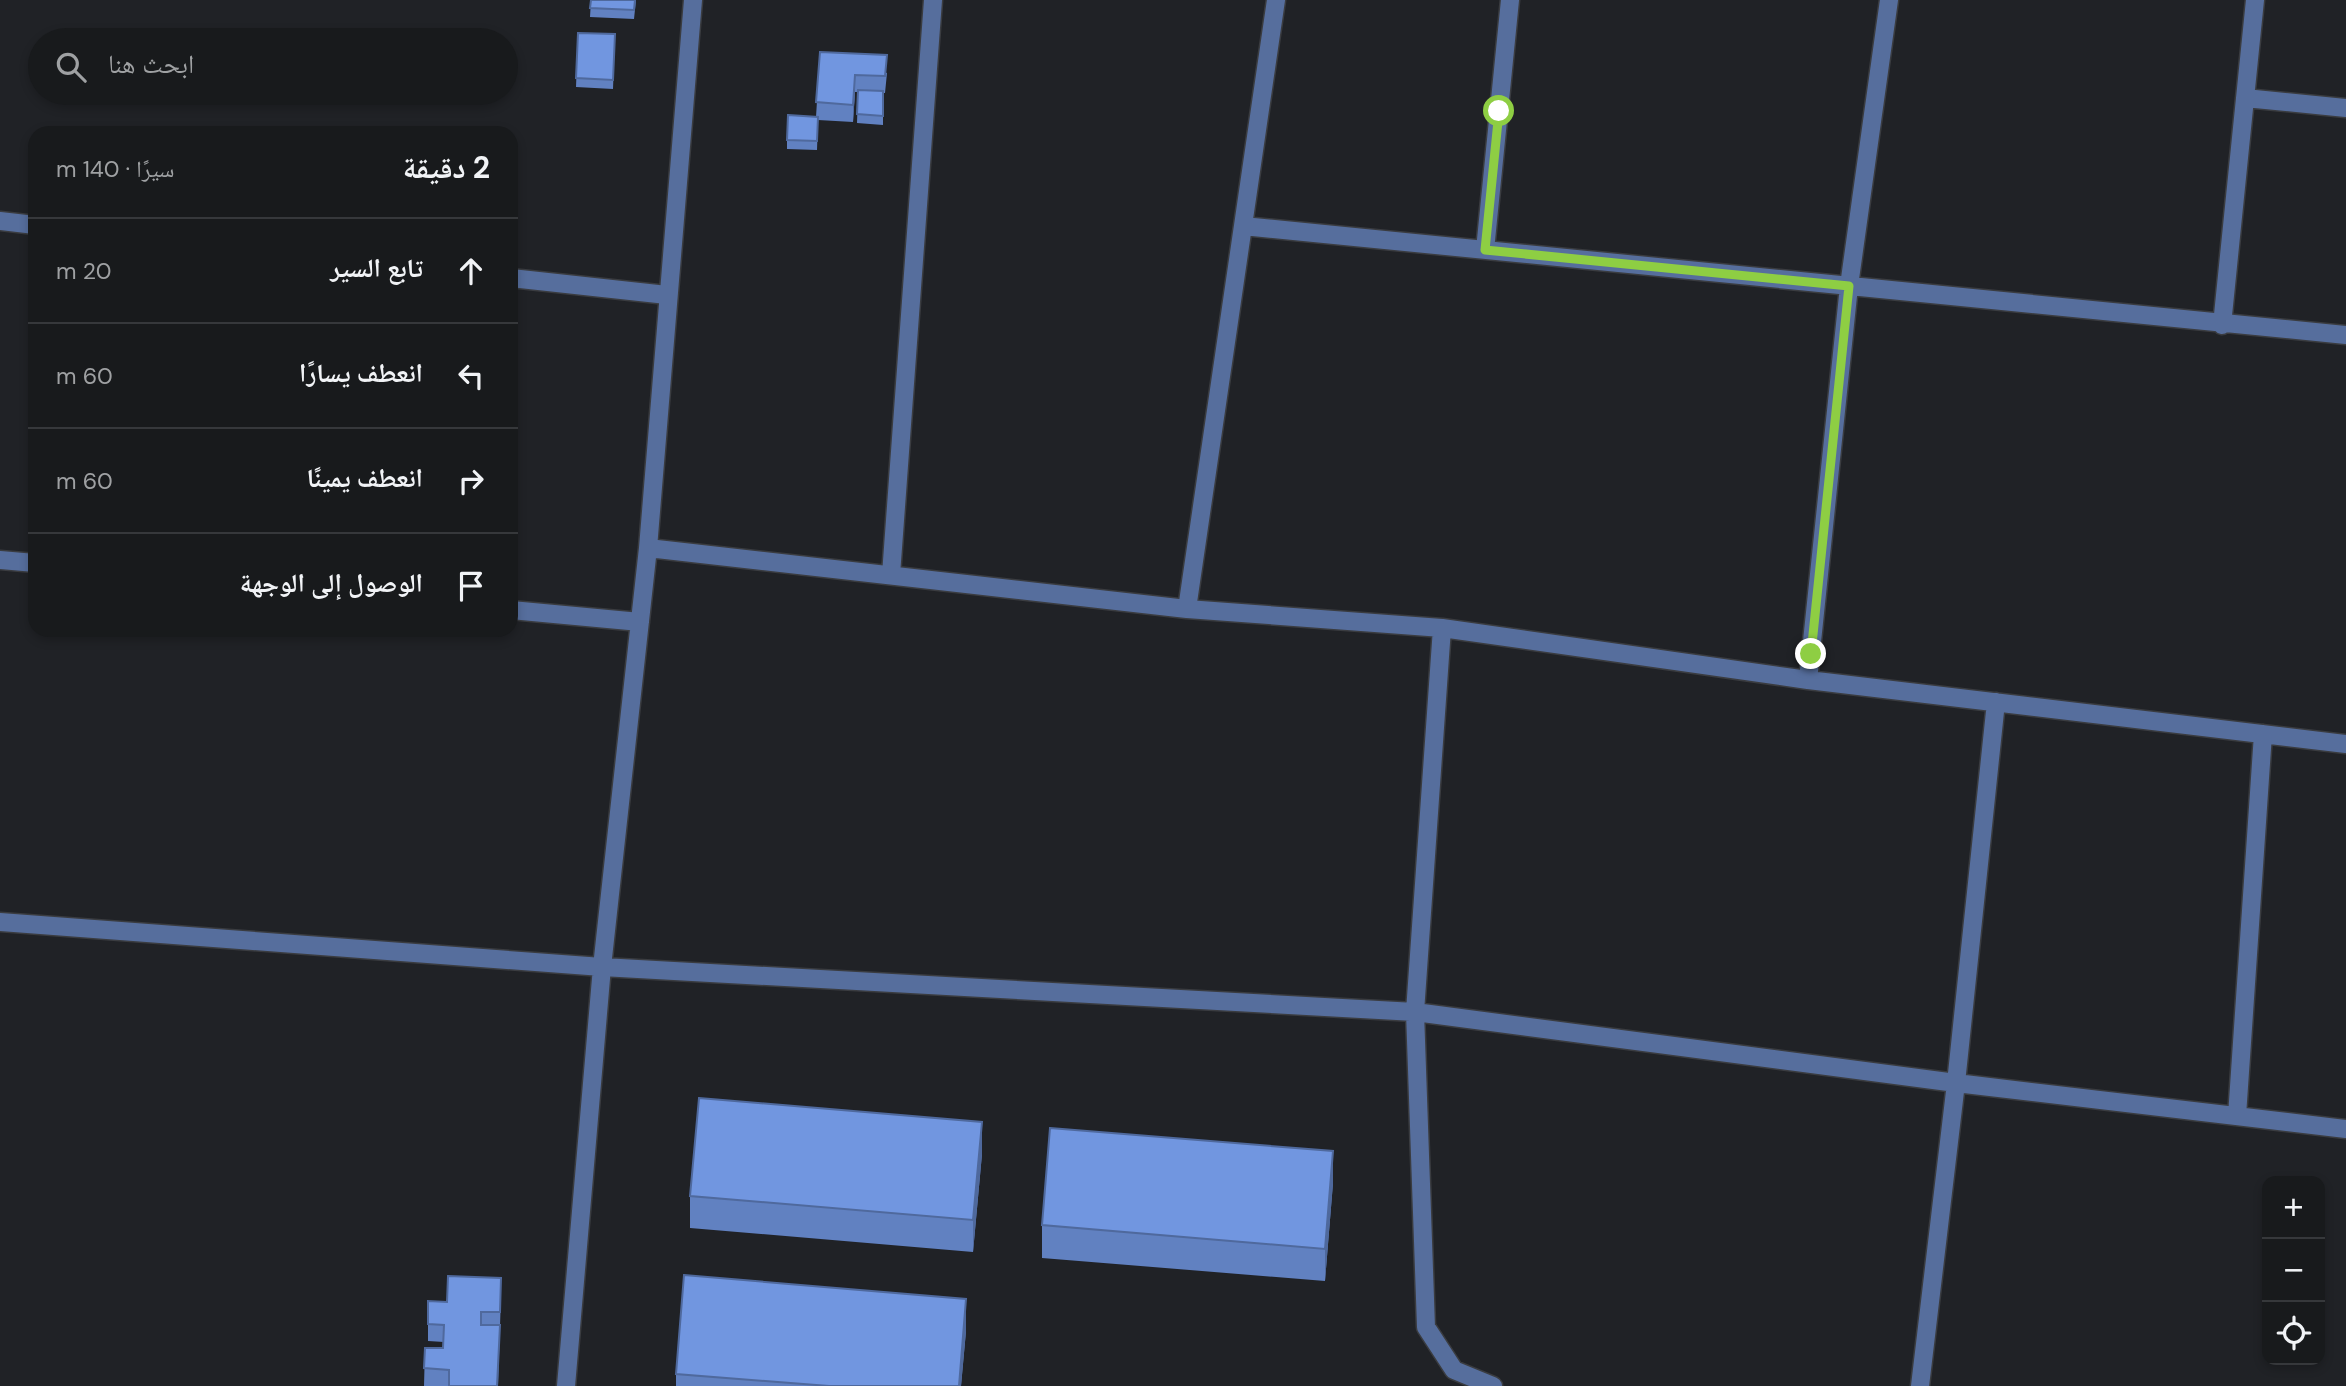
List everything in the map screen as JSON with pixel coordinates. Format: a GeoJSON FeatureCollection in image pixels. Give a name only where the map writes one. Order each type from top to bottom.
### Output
{"type":"FeatureCollection","features":[{"type":"Feature","properties":{"kind":"street"},"geometry":{"type":"LineString","coordinates":[[566,1386],[602,967],[648,548],[693,0]]}},
{"type":"Feature","properties":{"kind":"street"},"geometry":{"type":"LineString","coordinates":[[891,575],[933,0]]}},
{"type":"Feature","properties":{"kind":"street"},"geometry":{"type":"LineString","coordinates":[[1187,609],[1276,0]]}},
{"type":"Feature","properties":{"kind":"street"},"geometry":{"type":"LineString","coordinates":[[1485,250],[1510,0]]}},
{"type":"Feature","properties":{"kind":"street"},"geometry":{"type":"LineString","coordinates":[[1808,680],[1849,286],[1889,0]]}},
{"type":"Feature","properties":{"kind":"street"},"geometry":{"type":"LineString","coordinates":[[2222,325],[2255,0]]}},
{"type":"Feature","properties":{"kind":"street"},"geometry":{"type":"LineString","coordinates":[[2245,98],[2346,108]]}},
{"type":"Feature","properties":{"kind":"street"},"geometry":{"type":"LineString","coordinates":[[0,221],[28,224]]}},
{"type":"Feature","properties":{"kind":"street"},"geometry":{"type":"LineString","coordinates":[[1244,226],[2222,325],[2346,335]]}},
{"type":"Feature","properties":{"kind":"street"},"geometry":{"type":"LineString","coordinates":[[518,279],[667,296]]}},
{"type":"Feature","properties":{"kind":"street"},"geometry":{"type":"LineString","coordinates":[[648,548],[1187,609],[1442,628],[1808,680],[2346,744]]}},
{"type":"Feature","properties":{"kind":"street"},"geometry":{"type":"LineString","coordinates":[[0,560],[28,562]]}},
{"type":"Feature","properties":{"kind":"street"},"geometry":{"type":"LineString","coordinates":[[518,611],[640,622]]}},
{"type":"Feature","properties":{"kind":"street"},"geometry":{"type":"LineString","coordinates":[[1442,628],[1415,1012],[1426,1327],[1454,1370],[1493,1386]]}},
{"type":"Feature","properties":{"kind":"street"},"geometry":{"type":"LineString","coordinates":[[1920,1386],[1956,1083],[1996,702]]}},
{"type":"Feature","properties":{"kind":"street"},"geometry":{"type":"LineString","coordinates":[[2236,1116],[2263,734]]}},
{"type":"Feature","properties":{"kind":"street"},"geometry":{"type":"LineString","coordinates":[[0,922],[602,967],[1415,1012],[1956,1083],[2346,1129]]}},
{"type":"Feature","properties":{"kind":"building"},"geometry":{"type":"Polygon","coordinates":[[[591,0],[635,0],[634,10],[590,8],[591,0]]]}},
{"type":"Feature","properties":{"kind":"building"},"geometry":{"type":"Polygon","coordinates":[[[578,33],[615,34],[613,80],[576,78],[578,33]]]}},
{"type":"Feature","properties":{"kind":"building"},"geometry":{"type":"Polygon","coordinates":[[[820,52],[887,55],[885,76],[855,75],[853,105],[816,102],[820,52]]]}},
{"type":"Feature","properties":{"kind":"building"},"geometry":{"type":"Polygon","coordinates":[[[858,90],[883,91],[883,116],[857,114],[858,90]]]}},
{"type":"Feature","properties":{"kind":"building"},"geometry":{"type":"Polygon","coordinates":[[[788,115],[818,117],[817,141],[787,140],[788,115]]]}},
{"type":"Feature","properties":{"kind":"building"},"geometry":{"type":"Polygon","coordinates":[[[699,1098],[982,1122],[973,1220],[690,1196],[699,1098]]]}},
{"type":"Feature","properties":{"kind":"building"},"geometry":{"type":"Polygon","coordinates":[[[1050,1128],[1333,1151],[1325,1249],[1042,1225],[1050,1128]]]}},
{"type":"Feature","properties":{"kind":"building"},"geometry":{"type":"Polygon","coordinates":[[[684,1275],[966,1299],[959,1386],[829,1386],[676,1374],[684,1275]]]}},
{"type":"Feature","properties":{"kind":"building"},"geometry":{"type":"Polygon","coordinates":[[[448,1276],[501,1278],[500,1312],[481,1312],[481,1325],[500,1325],[497,1386],[449,1386],[449,1370],[424,1368],[425,1348],[443,1348],[444,1325],[428,1324],[428,1301],[447,1302],[448,1276]]]}},
{"type":"Feature","properties":{"kind":"route"},"geometry":{"type":"LineString","coordinates":[[1499,111],[1485,250],[1849,286],[1811,654]]}}]}
